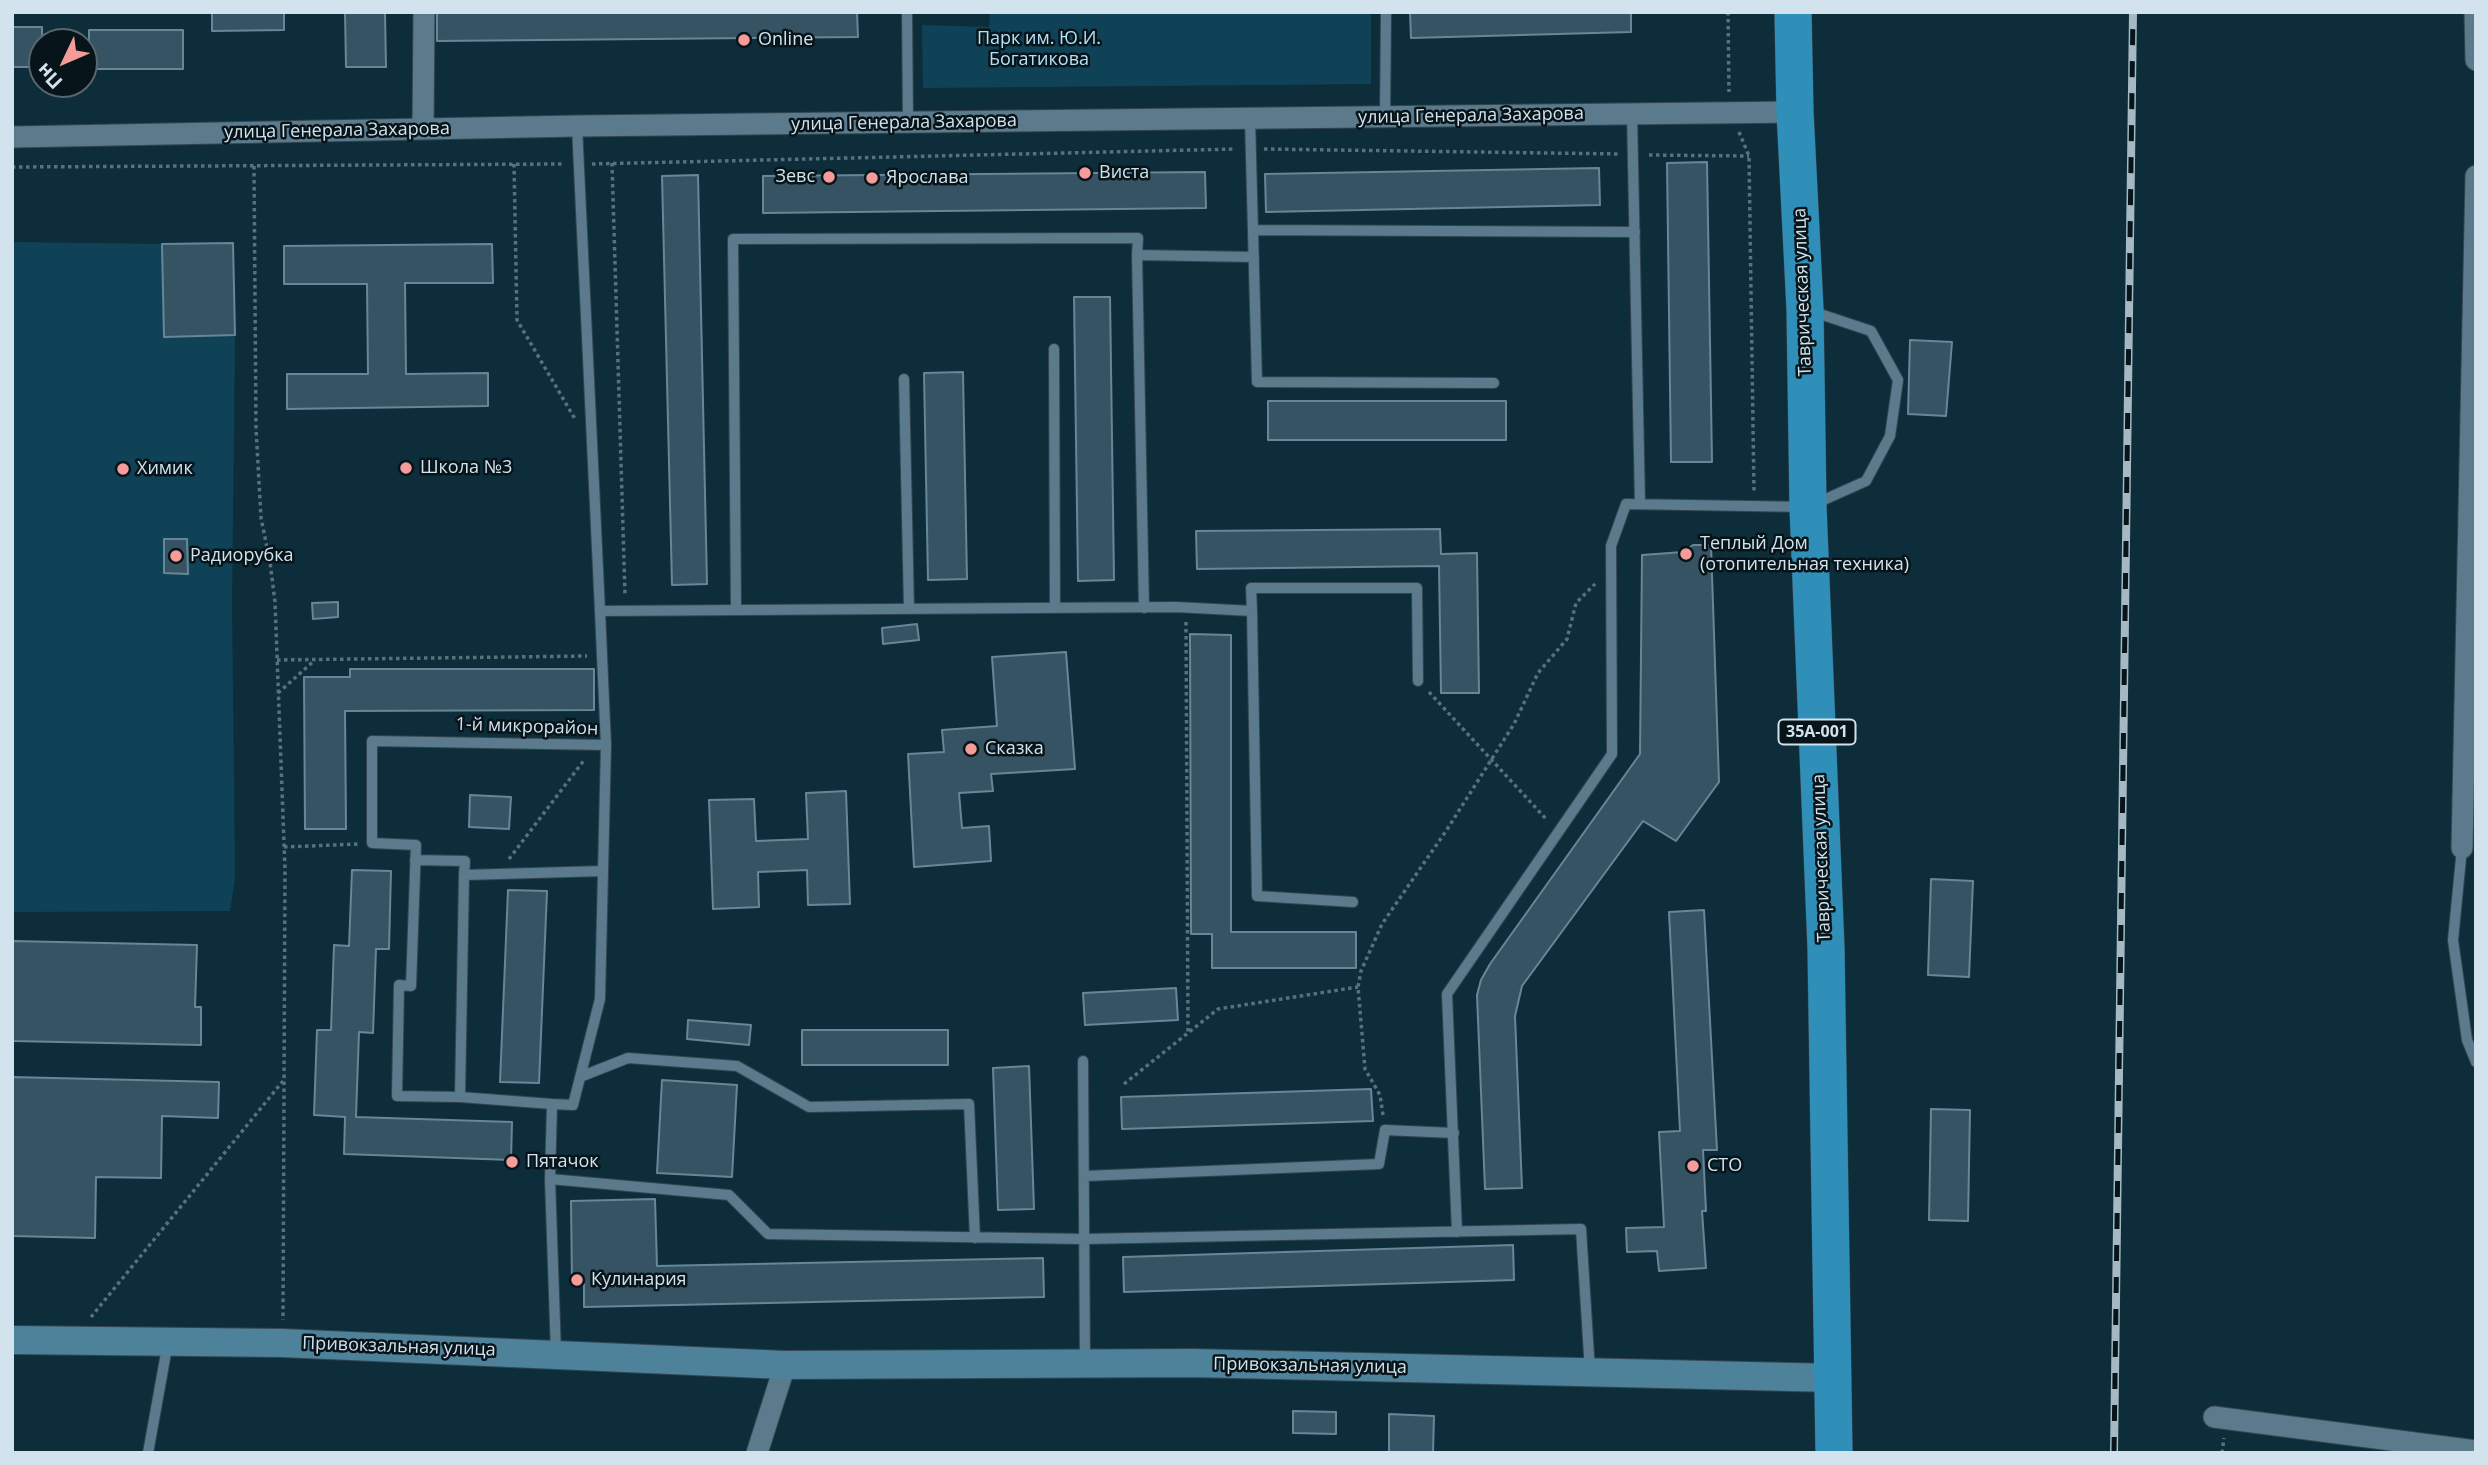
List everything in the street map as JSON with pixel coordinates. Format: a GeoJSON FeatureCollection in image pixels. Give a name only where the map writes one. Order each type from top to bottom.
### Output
{"type":"FeatureCollection","features":[{"type":"Feature","properties":{"kind":"highway","name":"Таврическая улица"},"geometry":{"type":"LineString","coordinates":[[1793,12],[1805,309],[1808,507],[1826,947],[1834,1453]]}},
{"type":"Feature","properties":{"kind":"main road","name":"Привокзальная улица"},"geometry":{"type":"LineString","coordinates":[[12,1340],[282,1343],[785,1365],[1085,1363],[1590,1371],[1834,1378]]}},
{"type":"Feature","properties":{"kind":"street"},"geometry":{"type":"LineString","coordinates":[[423,129],[424,12]]}},
{"type":"Feature","properties":{"kind":"street"},"geometry":{"type":"LineString","coordinates":[[2475,12],[2476,60]]}},
{"type":"Feature","properties":{"kind":"street","name":"улица Генерала Захарова"},"geometry":{"type":"LineString","coordinates":[[12,137],[577,126],[1795,112]]}},
{"type":"Feature","properties":{"kind":"street"},"geometry":{"type":"LineString","coordinates":[[2462,849],[2476,176]]}},
{"type":"Feature","properties":{"kind":"street"},"geometry":{"type":"LineString","coordinates":[[757,1453],[785,1365]]}},
{"type":"Feature","properties":{"kind":"street"},"geometry":{"type":"LineString","coordinates":[[2214,1417],[2476,1451]]}},
{"type":"Feature","properties":{"kind":"lane"},"geometry":{"type":"LineString","coordinates":[[907,12],[908,122]]}},
{"type":"Feature","properties":{"kind":"lane"},"geometry":{"type":"LineString","coordinates":[[1385,117],[1386,12]]}},
{"type":"Feature","properties":{"kind":"lane"},"geometry":{"type":"LineString","coordinates":[[1632,114],[1640,504]]}},
{"type":"Feature","properties":{"kind":"lane"},"geometry":{"type":"LineString","coordinates":[[1250,119],[1257,382],[1494,383]]}},
{"type":"Feature","properties":{"kind":"lane"},"geometry":{"type":"LineString","coordinates":[[577,126],[602,656],[601,745]]}},
{"type":"Feature","properties":{"kind":"lane"},"geometry":{"type":"LineString","coordinates":[[1254,230],[1635,232]]}},
{"type":"Feature","properties":{"kind":"lane"},"geometry":{"type":"LineString","coordinates":[[736,609],[733,239],[1138,238],[1144,608]]}},
{"type":"Feature","properties":{"kind":"lane"},"geometry":{"type":"LineString","coordinates":[[1137,255],[1254,257]]}},
{"type":"Feature","properties":{"kind":"lane"},"geometry":{"type":"LineString","coordinates":[[1457,1232],[1447,994],[1612,754],[1611,546],[1626,504],[1808,507],[1866,481],[1890,436],[1898,380],[1871,331],[1805,309]]}},
{"type":"Feature","properties":{"kind":"lane"},"geometry":{"type":"LineString","coordinates":[[1054,349],[1055,608]]}},
{"type":"Feature","properties":{"kind":"lane"},"geometry":{"type":"LineString","coordinates":[[904,379],[909,609]]}},
{"type":"Feature","properties":{"kind":"lane"},"geometry":{"type":"LineString","coordinates":[[1353,902],[1256,896],[1251,588],[1417,588],[1418,681]]}},
{"type":"Feature","properties":{"kind":"lane"},"geometry":{"type":"LineString","coordinates":[[600,611],[1055,608],[1252,611]]}},
{"type":"Feature","properties":{"kind":"lane","name":"1-й микрорайон"},"geometry":{"type":"LineString","coordinates":[[372,844],[372,741],[601,745],[603,871],[600,999],[573,1104],[552,1104]]}},
{"type":"Feature","properties":{"kind":"lane"},"geometry":{"type":"LineString","coordinates":[[372,844],[416,845],[411,986],[399,985],[397,1096],[460,1097],[552,1104],[550,1179],[556,1353]]}},
{"type":"Feature","properties":{"kind":"lane"},"geometry":{"type":"LineString","coordinates":[[2462,849],[2453,940],[2467,1040],[2476,1062]]}},
{"type":"Feature","properties":{"kind":"lane"},"geometry":{"type":"LineString","coordinates":[[415,860],[465,861],[460,1097]]}},
{"type":"Feature","properties":{"kind":"lane"},"geometry":{"type":"LineString","coordinates":[[464,875],[603,871]]}},
{"type":"Feature","properties":{"kind":"lane"},"geometry":{"type":"LineString","coordinates":[[580,1077],[628,1058],[737,1066],[809,1107],[969,1104],[975,1238]]}},
{"type":"Feature","properties":{"kind":"lane"},"geometry":{"type":"LineString","coordinates":[[1083,1061],[1085,1363]]}},
{"type":"Feature","properties":{"kind":"lane"},"geometry":{"type":"LineString","coordinates":[[1085,1176],[1379,1164],[1385,1130],[1454,1133]]}},
{"type":"Feature","properties":{"kind":"lane"},"geometry":{"type":"LineString","coordinates":[[550,1179],[729,1195],[768,1234],[1084,1239],[1581,1229],[1590,1371]]}},
{"type":"Feature","properties":{"kind":"lane"},"geometry":{"type":"LineString","coordinates":[[148,1453],[168,1342]]}},
{"type":"Feature","properties":{"kind":"path"},"geometry":{"type":"LineString","coordinates":[[1728,12],[1730,113],[1749,156],[1754,506]]}},
{"type":"Feature","properties":{"kind":"path"},"geometry":{"type":"LineString","coordinates":[[12,167],[579,164],[1251,149],[1749,156]]}},
{"type":"Feature","properties":{"kind":"path"},"geometry":{"type":"LineString","coordinates":[[612,163],[625,611]]}},
{"type":"Feature","properties":{"kind":"path"},"geometry":{"type":"LineString","coordinates":[[514,164],[517,320],[593,449]]}},
{"type":"Feature","properties":{"kind":"path"},"geometry":{"type":"LineString","coordinates":[[254,166],[256,428],[261,518],[275,602],[284,847],[282,1343]]}},
{"type":"Feature","properties":{"kind":"path"},"geometry":{"type":"LineString","coordinates":[[1385,1130],[1380,1095],[1365,1069],[1358,987],[1361,971],[1382,924],[1492,761],[1514,724],[1538,673],[1567,639],[1576,603],[1611,568]]}},
{"type":"Feature","properties":{"kind":"path"},"geometry":{"type":"LineString","coordinates":[[1186,608],[1188,1033]]}},
{"type":"Feature","properties":{"kind":"path"},"geometry":{"type":"LineString","coordinates":[[277,660],[602,656]]}},
{"type":"Feature","properties":{"kind":"path"},"geometry":{"type":"LineString","coordinates":[[278,693],[315,660]]}},
{"type":"Feature","properties":{"kind":"path"},"geometry":{"type":"LineString","coordinates":[[1418,681],[1558,832]]}},
{"type":"Feature","properties":{"kind":"path"},"geometry":{"type":"LineString","coordinates":[[497,874],[601,745]]}},
{"type":"Feature","properties":{"kind":"path"},"geometry":{"type":"LineString","coordinates":[[284,847],[372,844]]}},
{"type":"Feature","properties":{"kind":"path"},"geometry":{"type":"LineString","coordinates":[[1124,1084],[1218,1009],[1358,987]]}},
{"type":"Feature","properties":{"kind":"path"},"geometry":{"type":"LineString","coordinates":[[88,1321],[283,1081]]}},
{"type":"Feature","properties":{"kind":"green space","name":"Парк им. Ю.И. Богатикова"},"geometry":{"type":"Polygon","coordinates":[[[990,12],[1371,12],[1371,84],[923,88],[922,25],[989,27],[990,12]]]}},
{"type":"Feature","properties":{"kind":"green space","name":"Химик"},"geometry":{"type":"Polygon","coordinates":[[[12,242],[162,244],[164,336],[235,335],[232,602],[235,878],[230,911],[12,912],[12,242]]]}},
{"type":"Feature","properties":{"kind":"building"},"geometry":{"type":"Polygon","coordinates":[[[212,12],[284,12],[284,30],[212,31],[212,12]]]}},
{"type":"Feature","properties":{"kind":"building"},"geometry":{"type":"Polygon","coordinates":[[[345,12],[385,12],[386,67],[346,67],[345,12]]]}},
{"type":"Feature","properties":{"kind":"building"},"geometry":{"type":"Polygon","coordinates":[[[437,12],[857,12],[858,37],[437,41],[437,12]]]}},
{"type":"Feature","properties":{"kind":"building"},"geometry":{"type":"Polygon","coordinates":[[[1410,12],[1631,12],[1631,32],[1411,38],[1410,12]]]}},
{"type":"Feature","properties":{"kind":"building"},"geometry":{"type":"Polygon","coordinates":[[[12,27],[42,27],[28,28],[28,67],[12,67],[12,27]]]}},
{"type":"Feature","properties":{"kind":"building"},"geometry":{"type":"Polygon","coordinates":[[[98,30],[183,30],[183,69],[98,69],[98,30]]]}},
{"type":"Feature","properties":{"kind":"building"},"geometry":{"type":"Polygon","coordinates":[[[1707,162],[1712,462],[1671,462],[1667,163],[1707,162]]]}},
{"type":"Feature","properties":{"kind":"building"},"geometry":{"type":"Polygon","coordinates":[[[1599,168],[1600,205],[1266,212],[1265,174],[1599,168]]]}},
{"type":"Feature","properties":{"kind":"building"},"geometry":{"type":"Polygon","coordinates":[[[1205,172],[1206,208],[763,213],[763,176],[1205,172]]]}},
{"type":"Feature","properties":{"kind":"building"},"geometry":{"type":"Polygon","coordinates":[[[698,175],[707,584],[672,585],[662,176],[698,175]]]}},
{"type":"Feature","properties":{"kind":"building"},"geometry":{"type":"Polygon","coordinates":[[[233,243],[235,335],[164,337],[162,244],[233,243]]]}},
{"type":"Feature","properties":{"kind":"building"},"geometry":{"type":"Polygon","coordinates":[[[492,244],[493,283],[405,283],[406,374],[488,373],[488,406],[287,409],[287,374],[368,374],[367,284],[284,284],[284,246],[492,244]]]}},
{"type":"Feature","properties":{"kind":"building"},"geometry":{"type":"Polygon","coordinates":[[[1074,297],[1110,297],[1114,580],[1078,581],[1074,297]]]}},
{"type":"Feature","properties":{"kind":"building"},"geometry":{"type":"Polygon","coordinates":[[[1910,340],[1952,342],[1946,416],[1908,414],[1910,340]]]}},
{"type":"Feature","properties":{"kind":"building"},"geometry":{"type":"Polygon","coordinates":[[[963,372],[967,579],[928,580],[924,373],[963,372]]]}},
{"type":"Feature","properties":{"kind":"building"},"geometry":{"type":"Polygon","coordinates":[[[1268,401],[1506,401],[1506,440],[1268,440],[1268,401]]]}},
{"type":"Feature","properties":{"kind":"building"},"geometry":{"type":"Polygon","coordinates":[[[1440,529],[1441,554],[1477,553],[1479,693],[1441,693],[1439,566],[1197,569],[1196,531],[1440,529]]]}},
{"type":"Feature","properties":{"kind":"building","name":"Радиорубка"},"geometry":{"type":"Polygon","coordinates":[[[164,539],[187,539],[188,574],[164,573],[164,539]]]}},
{"type":"Feature","properties":{"kind":"building"},"geometry":{"type":"Polygon","coordinates":[[[1693,545],[1711,545],[1719,782],[1676,841],[1643,821],[1522,986],[1515,1016],[1522,1188],[1485,1189],[1477,995],[1481,980],[1640,754],[1642,555],[1683,552],[1693,545]]]}},
{"type":"Feature","properties":{"kind":"building"},"geometry":{"type":"Polygon","coordinates":[[[338,602],[338,617],[313,619],[312,603],[338,602]]]}},
{"type":"Feature","properties":{"kind":"building"},"geometry":{"type":"Polygon","coordinates":[[[917,624],[919,640],[883,644],[882,628],[917,624]]]}},
{"type":"Feature","properties":{"kind":"building"},"geometry":{"type":"Polygon","coordinates":[[[1190,634],[1231,635],[1231,932],[1356,932],[1356,968],[1212,968],[1212,934],[1191,934],[1190,634]]]}},
{"type":"Feature","properties":{"kind":"building"},"geometry":{"type":"Polygon","coordinates":[[[1066,652],[1075,769],[991,774],[993,791],[959,793],[962,828],[989,826],[991,861],[914,867],[908,754],[944,752],[942,730],[997,726],[992,657],[1066,652]]]}},
{"type":"Feature","properties":{"kind":"building"},"geometry":{"type":"Polygon","coordinates":[[[350,669],[594,669],[594,710],[345,711],[346,829],[305,829],[304,677],[350,677],[350,669]]]}},
{"type":"Feature","properties":{"kind":"building"},"geometry":{"type":"Polygon","coordinates":[[[846,791],[850,904],[808,905],[807,870],[758,872],[759,907],[713,909],[709,800],[754,799],[756,841],[808,839],[806,793],[846,791]]]}},
{"type":"Feature","properties":{"kind":"building"},"geometry":{"type":"Polygon","coordinates":[[[470,795],[511,797],[509,829],[469,827],[470,795]]]}},
{"type":"Feature","properties":{"kind":"building"},"geometry":{"type":"Polygon","coordinates":[[[352,870],[391,871],[389,949],[376,949],[373,1033],[359,1032],[356,1117],[512,1122],[511,1160],[344,1154],[345,1117],[314,1115],[317,1030],[331,1030],[334,945],[349,946],[352,870]]]}},
{"type":"Feature","properties":{"kind":"building"},"geometry":{"type":"Polygon","coordinates":[[[1931,879],[1973,881],[1969,977],[1928,975],[1931,879]]]}},
{"type":"Feature","properties":{"kind":"building"},"geometry":{"type":"Polygon","coordinates":[[[508,890],[547,891],[539,1083],[500,1082],[508,890]]]}},
{"type":"Feature","properties":{"kind":"building"},"geometry":{"type":"Polygon","coordinates":[[[1704,910],[1717,1150],[1703,1150],[1706,1211],[1702,1211],[1706,1268],[1659,1271],[1657,1251],[1627,1252],[1626,1228],[1664,1227],[1659,1132],[1680,1131],[1669,912],[1704,910]]]}},
{"type":"Feature","properties":{"kind":"building"},"geometry":{"type":"Polygon","coordinates":[[[12,941],[197,945],[195,1007],[201,1007],[201,1045],[12,1041],[12,941]]]}},
{"type":"Feature","properties":{"kind":"building"},"geometry":{"type":"Polygon","coordinates":[[[1176,988],[1178,1020],[1085,1025],[1083,993],[1176,988]]]}},
{"type":"Feature","properties":{"kind":"building"},"geometry":{"type":"Polygon","coordinates":[[[688,1020],[751,1025],[749,1045],[687,1039],[688,1020]]]}},
{"type":"Feature","properties":{"kind":"building"},"geometry":{"type":"Polygon","coordinates":[[[802,1030],[948,1030],[948,1065],[802,1065],[802,1030]]]}},
{"type":"Feature","properties":{"kind":"building"},"geometry":{"type":"Polygon","coordinates":[[[1029,1066],[1034,1209],[998,1210],[993,1068],[1029,1066]]]}},
{"type":"Feature","properties":{"kind":"building"},"geometry":{"type":"Polygon","coordinates":[[[12,1077],[219,1082],[218,1118],[162,1116],[161,1178],[96,1177],[95,1238],[12,1236],[12,1077]]]}},
{"type":"Feature","properties":{"kind":"building"},"geometry":{"type":"Polygon","coordinates":[[[662,1080],[737,1085],[732,1177],[657,1173],[662,1080]]]}},
{"type":"Feature","properties":{"kind":"building"},"geometry":{"type":"Polygon","coordinates":[[[1371,1089],[1373,1121],[1122,1129],[1121,1097],[1371,1089]]]}},
{"type":"Feature","properties":{"kind":"building"},"geometry":{"type":"Polygon","coordinates":[[[1931,1109],[1970,1110],[1968,1221],[1929,1220],[1931,1109]]]}},
{"type":"Feature","properties":{"kind":"building"},"geometry":{"type":"Polygon","coordinates":[[[655,1199],[657,1266],[1043,1258],[1044,1297],[584,1307],[584,1284],[572,1284],[571,1201],[655,1199]]]}},
{"type":"Feature","properties":{"kind":"building"},"geometry":{"type":"Polygon","coordinates":[[[1513,1245],[1514,1280],[1124,1292],[1123,1257],[1513,1245]]]}},
{"type":"Feature","properties":{"kind":"building"},"geometry":{"type":"Polygon","coordinates":[[[1293,1411],[1336,1412],[1336,1434],[1293,1433],[1293,1411]]]}},
{"type":"Feature","properties":{"kind":"building"},"geometry":{"type":"Polygon","coordinates":[[[1389,1414],[1434,1416],[1433,1453],[1389,1452],[1389,1414]]]}},
{"type":"Feature","properties":{"kind":"railway"},"geometry":{"type":"LineString","coordinates":[[2114,1453],[2133,12]]}},
{"type":"Feature","properties":{"kind":"place","name":"Online"},"geometry":{"type":"Point","coordinates":[744,40]}},
{"type":"Feature","properties":{"kind":"place","name":"Виста"},"geometry":{"type":"Point","coordinates":[1085,173]}},
{"type":"Feature","properties":{"kind":"place","name":"Зевс"},"geometry":{"type":"Point","coordinates":[829,177]}},
{"type":"Feature","properties":{"kind":"place","name":"Ярослава"},"geometry":{"type":"Point","coordinates":[872,178]}},
{"type":"Feature","properties":{"kind":"place","name":"Школа №3"},"geometry":{"type":"Point","coordinates":[406,468]}},
{"type":"Feature","properties":{"kind":"place","name":"Химик"},"geometry":{"type":"Point","coordinates":[123,469]}},
{"type":"Feature","properties":{"kind":"place","name":"Теплый Дом (отопительная техника)"},"geometry":{"type":"Point","coordinates":[1686,554]}},
{"type":"Feature","properties":{"kind":"place","name":"Радиорубка"},"geometry":{"type":"Point","coordinates":[176,556]}},
{"type":"Feature","properties":{"kind":"place","name":"Сказка"},"geometry":{"type":"Point","coordinates":[971,749]}},
{"type":"Feature","properties":{"kind":"place","name":"Пятачок"},"geometry":{"type":"Point","coordinates":[512,1162]}},
{"type":"Feature","properties":{"kind":"place","name":"СТО"},"geometry":{"type":"Point","coordinates":[1693,1166]}},
{"type":"Feature","properties":{"kind":"place","name":"Кулинария"},"geometry":{"type":"Point","coordinates":[577,1280]}}]}
